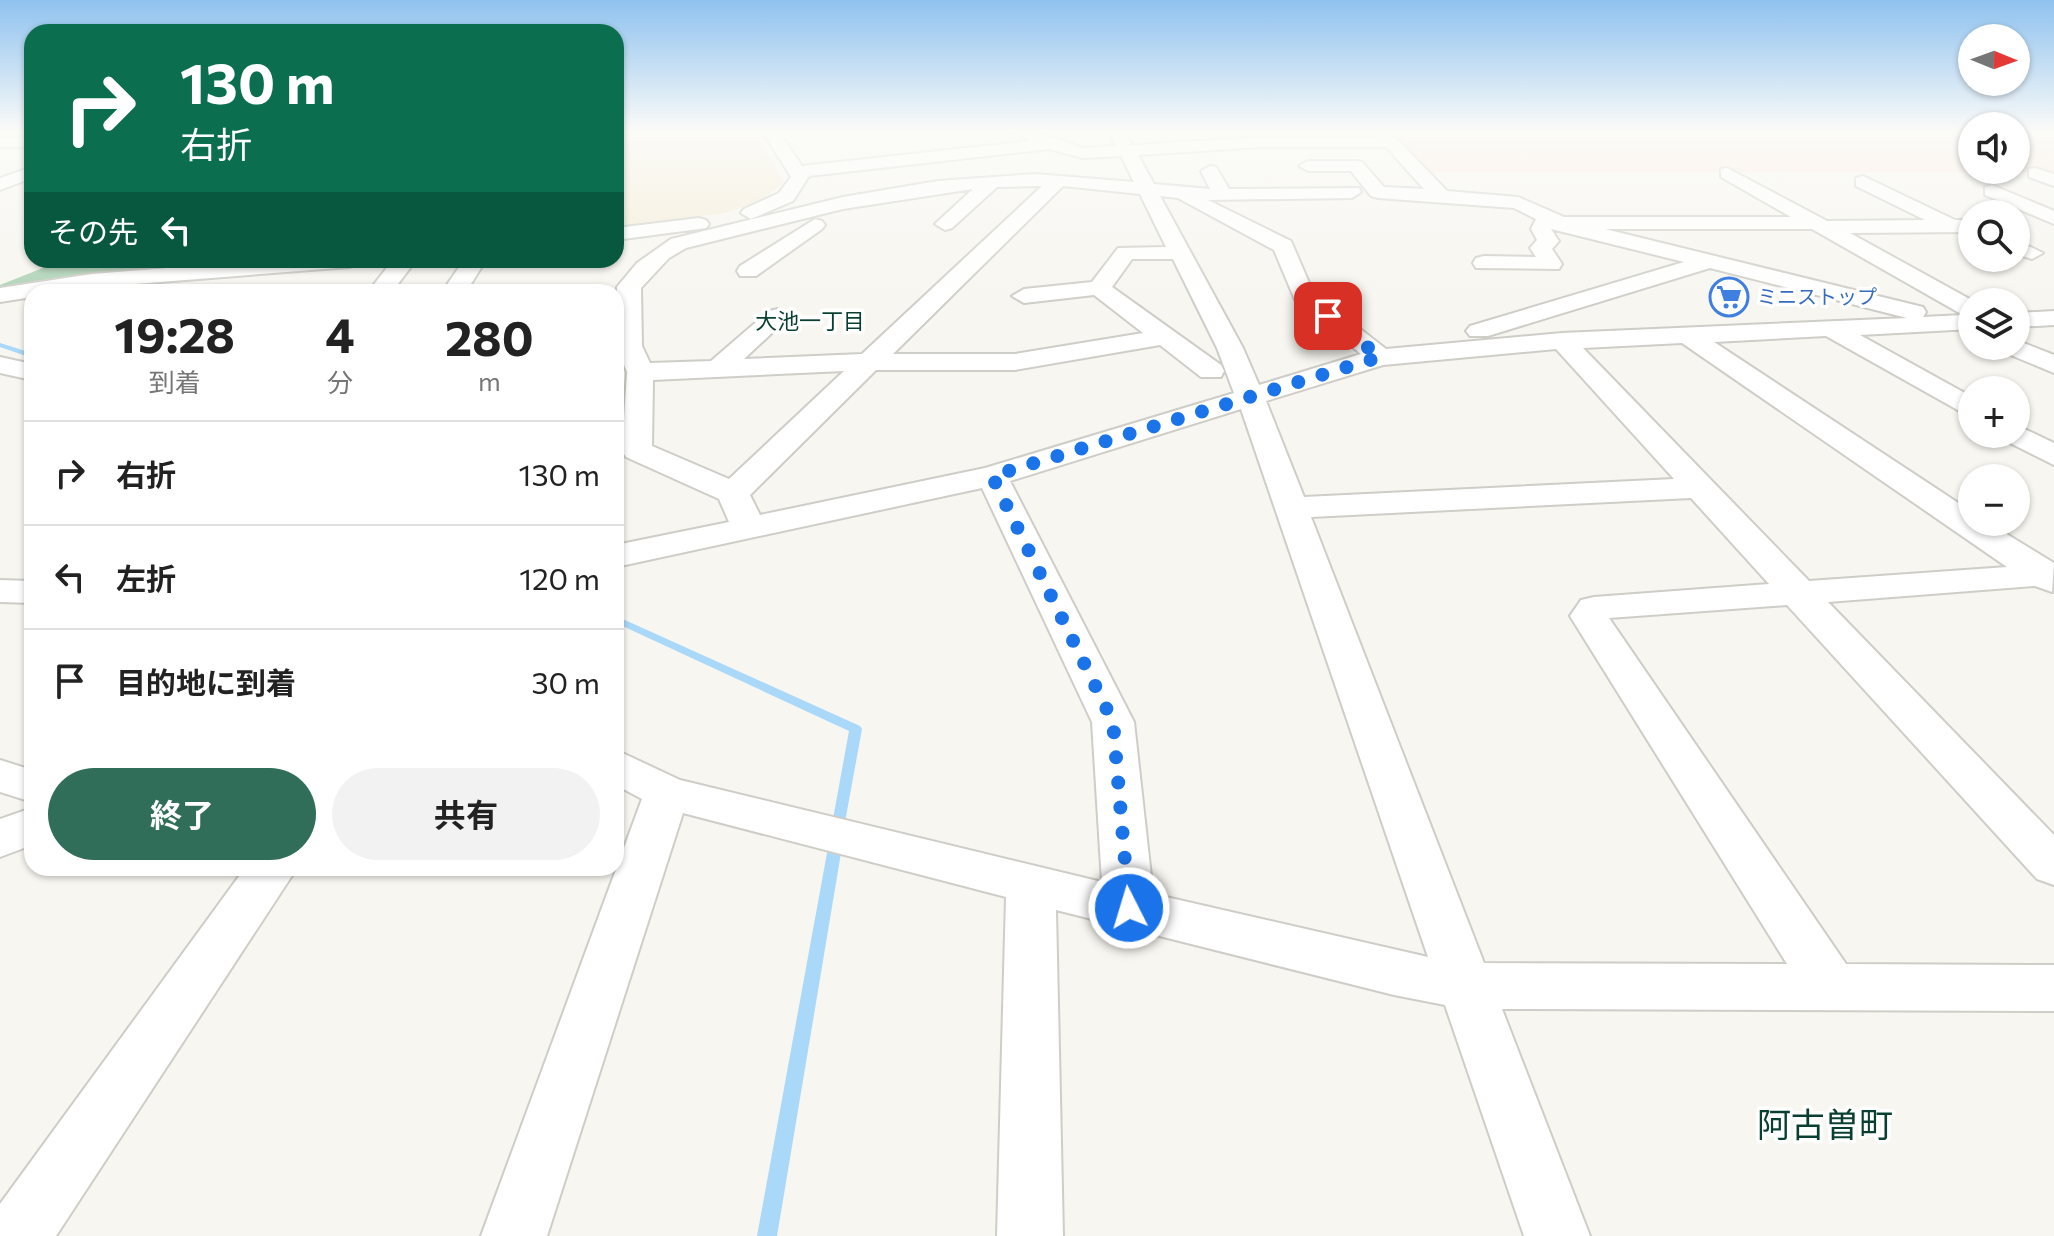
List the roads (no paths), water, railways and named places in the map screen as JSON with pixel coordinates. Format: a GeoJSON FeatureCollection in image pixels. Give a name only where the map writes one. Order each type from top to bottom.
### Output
{"type":"FeatureCollection","features":[{"type":"Feature","properties":{"kind":"street"},"geometry":{"type":"LineString","coordinates":[[624,236],[699,224],[760,210],[794,190]]}},
{"type":"Feature","properties":{"kind":"street"},"geometry":{"type":"LineString","coordinates":[[624,237],[693,236],[778,221],[845,203],[925,190]]}},
{"type":"Feature","properties":{"kind":"street"},"geometry":{"type":"LineString","coordinates":[[907,211],[933,190]]}},
{"type":"Feature","properties":{"kind":"street"},"geometry":{"type":"LineString","coordinates":[[945,224],[983,190]]}},
{"type":"Feature","properties":{"kind":"street"},"geometry":{"type":"LineString","coordinates":[[733,493],[1049,190]]}},
{"type":"Feature","properties":{"kind":"street"},"geometry":{"type":"LineString","coordinates":[[1135,190],[1223,195],[1378,192],[1518,203],[1558,222],[1706,262],[1958,319]]}},
{"type":"Feature","properties":{"kind":"street"},"geometry":{"type":"LineString","coordinates":[[1162,190],[1283,246],[1303,295],[1388,357],[1562,341],[1958,322]]}},
{"type":"Feature","properties":{"kind":"street"},"geometry":{"type":"LineString","coordinates":[[1222,190],[1223,195]]}},
{"type":"Feature","properties":{"kind":"street"},"geometry":{"type":"LineString","coordinates":[[1435,190],[1441,196]]}},
{"type":"Feature","properties":{"kind":"street"},"geometry":{"type":"LineString","coordinates":[[1756,190],[1958,314]]}},
{"type":"Feature","properties":{"kind":"street"},"geometry":{"type":"LineString","coordinates":[[1881,190],[1958,222]]}},
{"type":"Feature","properties":{"kind":"street"},"geometry":{"type":"LineString","coordinates":[[1992,191],[2054,218]]}},
{"type":"Feature","properties":{"kind":"street"},"geometry":{"type":"LineString","coordinates":[[1165,193],[1179,253],[1230,348],[1557,1236]]}},
{"type":"Feature","properties":{"kind":"street"},"geometry":{"type":"LineString","coordinates":[[0,198],[21,198]]}},
{"type":"Feature","properties":{"kind":"street"},"geometry":{"type":"LineString","coordinates":[[1718,222],[1820,289]]}},
{"type":"Feature","properties":{"kind":"street"},"geometry":{"type":"LineString","coordinates":[[1484,263],[1551,264],[1541,248],[1548,241],[1541,229],[1543,223],[1958,226]]}},
{"type":"Feature","properties":{"kind":"street"},"geometry":{"type":"LineString","coordinates":[[748,271],[815,225]]}},
{"type":"Feature","properties":{"kind":"street"},"geometry":{"type":"LineString","coordinates":[[2030,226],[2054,226]]}},
{"type":"Feature","properties":{"kind":"street"},"geometry":{"type":"LineString","coordinates":[[693,236],[640,272],[629,287],[631,391],[637,451],[733,493],[749,529]]}},
{"type":"Feature","properties":{"kind":"street"},"geometry":{"type":"LineString","coordinates":[[1099,288],[1126,253],[1179,253]]}},
{"type":"Feature","properties":{"kind":"street"},"geometry":{"type":"LineString","coordinates":[[624,554],[992,476],[1706,262]]}},
{"type":"Feature","properties":{"kind":"street"},"geometry":{"type":"LineString","coordinates":[[63,284],[255,268]]}},
{"type":"Feature","properties":{"kind":"street"},"geometry":{"type":"LineString","coordinates":[[317,282],[334,268]]}},
{"type":"Feature","properties":{"kind":"street"},"geometry":{"type":"LineString","coordinates":[[386,284],[399,268]]}},
{"type":"Feature","properties":{"kind":"street"},"geometry":{"type":"LineString","coordinates":[[0,279],[24,269]]}},
{"type":"Feature","properties":{"kind":"street"},"geometry":{"type":"LineString","coordinates":[[746,295],[777,274]]}},
{"type":"Feature","properties":{"kind":"street"},"geometry":{"type":"LineString","coordinates":[[146,284],[155,276]]}},
{"type":"Feature","properties":{"kind":"street"},"geometry":{"type":"LineString","coordinates":[[1024,296],[1099,288],[1211,371]]}},
{"type":"Feature","properties":{"kind":"street"},"geometry":{"type":"LineString","coordinates":[[0,295],[24,291]]}},
{"type":"Feature","properties":{"kind":"street"},"geometry":{"type":"LineString","coordinates":[[719,368],[778,316]]}},
{"type":"Feature","properties":{"kind":"street"},"geometry":{"type":"LineString","coordinates":[[2030,319],[2054,318]]}},
{"type":"Feature","properties":{"kind":"street"},"geometry":{"type":"LineString","coordinates":[[1830,328],[1958,401]]}},
{"type":"Feature","properties":{"kind":"street"},"geometry":{"type":"LineString","coordinates":[[1686,334],[2051,577]]}},
{"type":"Feature","properties":{"kind":"street"},"geometry":{"type":"LineString","coordinates":[[631,391],[719,368],[870,362],[1015,362],[1164,337]]}},
{"type":"Feature","properties":{"kind":"street"},"geometry":{"type":"LineString","coordinates":[[1562,341],[2054,866]]}},
{"type":"Feature","properties":{"kind":"street"},"geometry":{"type":"LineString","coordinates":[[1,348],[24,366]]}},
{"type":"Feature","properties":{"kind":"street"},"geometry":{"type":"LineString","coordinates":[[2030,355],[2054,365]]}},
{"type":"Feature","properties":{"kind":"street"},"geometry":{"type":"LineString","coordinates":[[2030,442],[2054,456]]}},
{"type":"Feature","properties":{"kind":"street"},"geometry":{"type":"LineString","coordinates":[[992,476],[1113,722],[1129,908]]}},
{"type":"Feature","properties":{"kind":"street"},"geometry":{"type":"LineString","coordinates":[[1290,508],[1697,488]]}},
{"type":"Feature","properties":{"kind":"street"},"geometry":{"type":"LineString","coordinates":[[1832,989],[1589,616],[1594,608],[2051,577]]}},
{"type":"Feature","properties":{"kind":"street"},"geometry":{"type":"LineString","coordinates":[[0,591],[24,592]]}},
{"type":"Feature","properties":{"kind":"street"},"geometry":{"type":"LineString","coordinates":[[624,769],[667,793],[1394,973],[1466,986],[2054,988]]}},
{"type":"Feature","properties":{"kind":"street"},"geometry":{"type":"LineString","coordinates":[[0,776],[24,784]]}},
{"type":"Feature","properties":{"kind":"street"},"geometry":{"type":"LineString","coordinates":[[514,1236],[667,793]]}},
{"type":"Feature","properties":{"kind":"street"},"geometry":{"type":"LineString","coordinates":[[0,839],[24,828]]}},
{"type":"Feature","properties":{"kind":"street"},"geometry":{"type":"LineString","coordinates":[[17,1236],[266,876]]}},
{"type":"Feature","properties":{"kind":"street"},"geometry":{"type":"LineString","coordinates":[[1030,1236],[1031,885]]}},
{"type":"Feature","properties":{"kind":"waterway"},"geometry":{"type":"LineString","coordinates":[[0,345],[24,353]]}},
{"type":"Feature","properties":{"kind":"waterway"},"geometry":{"type":"LineString","coordinates":[[624,623],[856,729],[840,819]]}},
{"type":"Feature","properties":{"kind":"waterway"},"geometry":{"type":"LineString","coordinates":[[767,1236],[834,853]]}},
{"type":"Feature","properties":{"kind":"place","name":"ミニストップ"},"geometry":{"type":"Point","coordinates":[1729,297]}},
{"type":"Feature","properties":{"kind":"district","name":"大池一丁目"},"geometry":{"type":"Point","coordinates":[810,321]}},
{"type":"Feature","properties":{"kind":"district","name":"阿古曽町"},"geometry":{"type":"Point","coordinates":[1825,1125]}}]}
